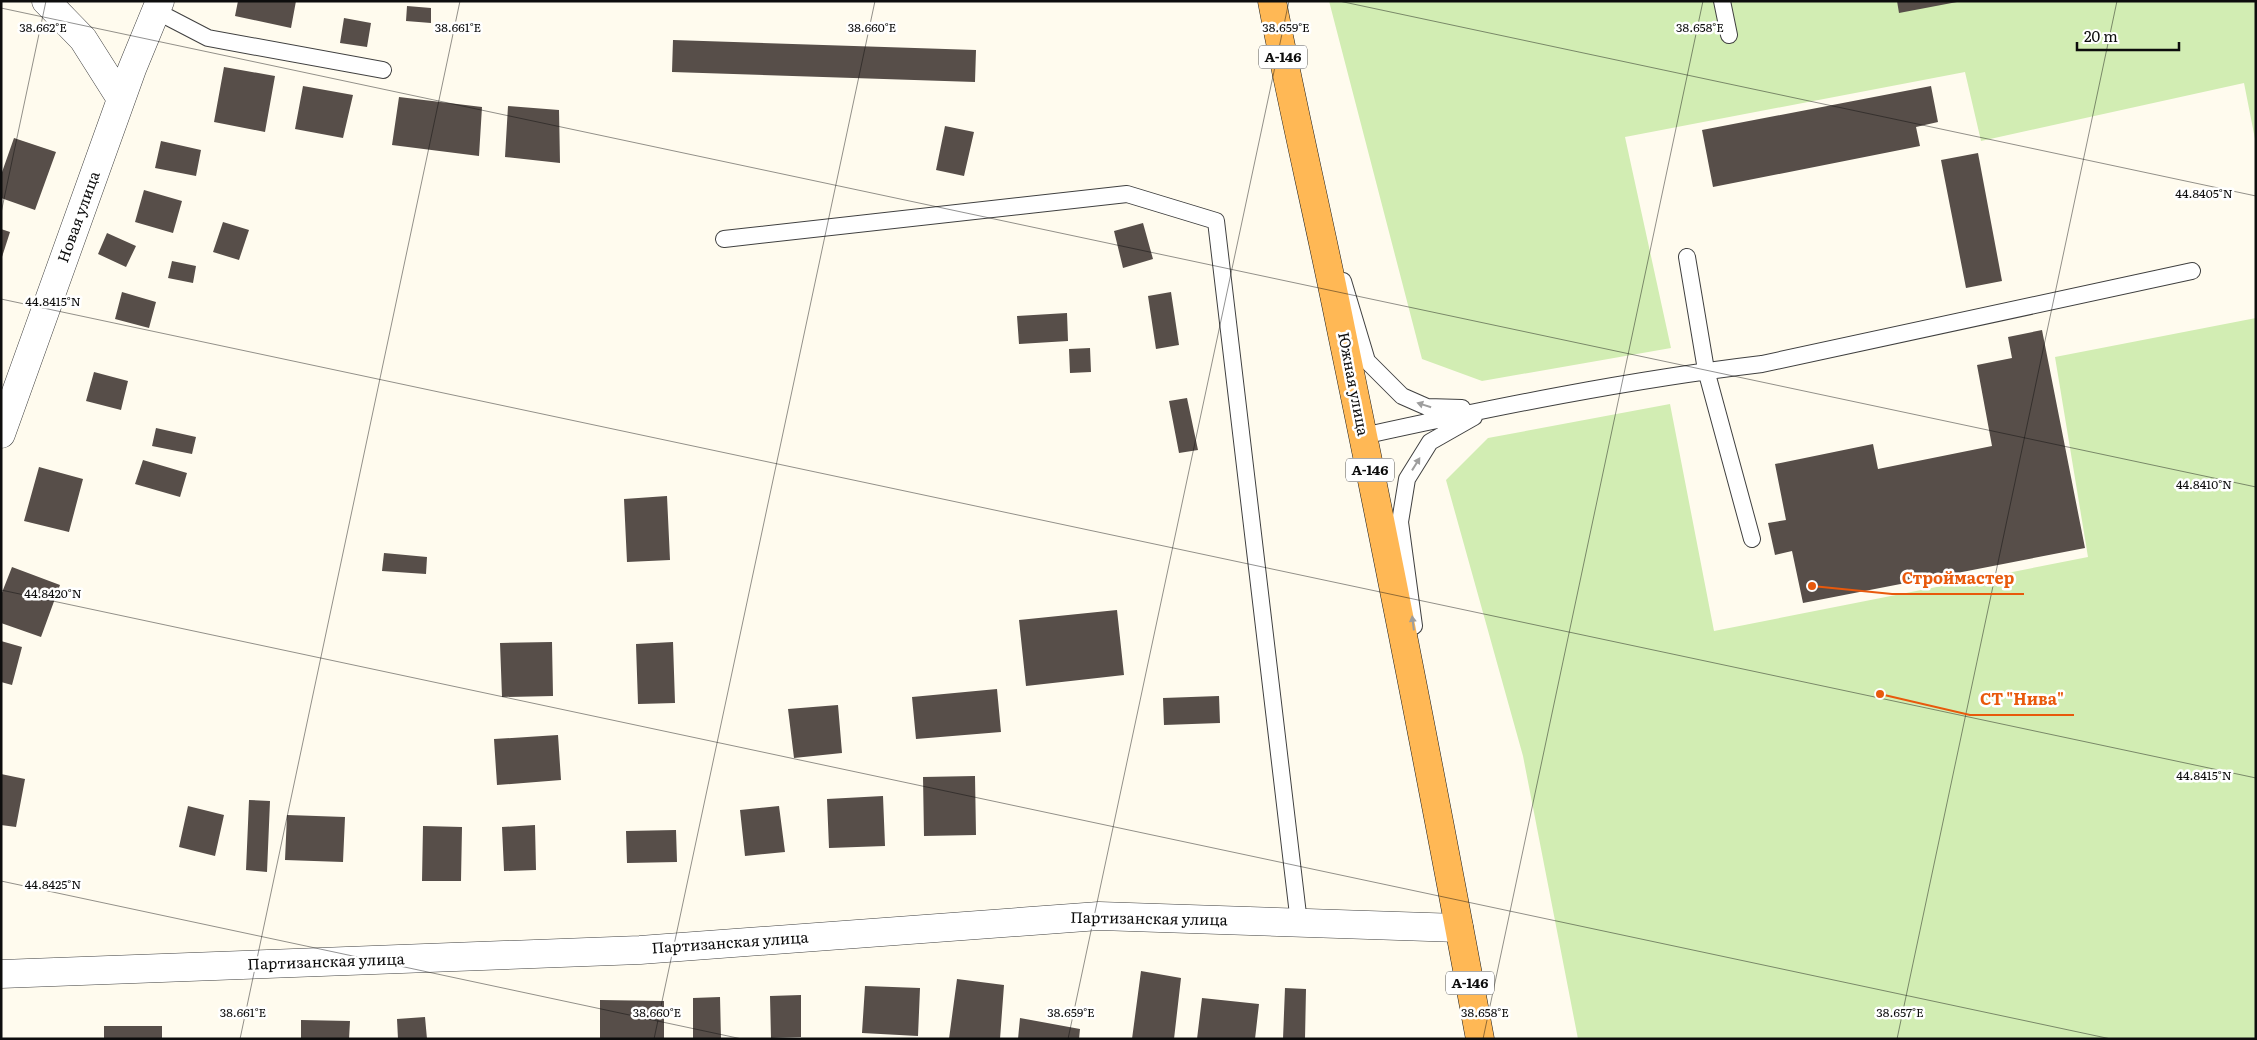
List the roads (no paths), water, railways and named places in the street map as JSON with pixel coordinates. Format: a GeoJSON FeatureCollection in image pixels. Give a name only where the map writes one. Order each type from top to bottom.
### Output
{"type":"FeatureCollection","features":[{"type":"Feature","properties":{"kind":"highway","name":"Южная улица"},"geometry":{"type":"LineString","coordinates":[[1272,1],[1293,113],[1320,221],[1440,827]]}},
{"type":"Feature","properties":{"kind":"highway","name":"А-146"},"geometry":{"type":"LineString","coordinates":[[1440,827],[1480,1039]]}},
{"type":"Feature","properties":{"kind":"street"},"geometry":{"type":"LineString","coordinates":[[46,1],[83,39],[121,99]]}},
{"type":"Feature","properties":{"kind":"street","name":"Новая улица"},"geometry":{"type":"LineString","coordinates":[[1,434],[121,99],[158,6]]}},
{"type":"Feature","properties":{"kind":"street","name":"Партизанская улица"},"geometry":{"type":"LineString","coordinates":[[1,974],[640,950],[1099,916],[1459,928]]}},
{"type":"Feature","properties":{"kind":"lane"},"geometry":{"type":"LineString","coordinates":[[1722,1],[1729,35]]}},
{"type":"Feature","properties":{"kind":"lane"},"geometry":{"type":"LineString","coordinates":[[158,6],[208,38],[383,70]]}},
{"type":"Feature","properties":{"kind":"lane"},"geometry":{"type":"LineString","coordinates":[[1293,113],[1367,361],[1402,396],[1427,407],[1489,409]]}},
{"type":"Feature","properties":{"kind":"lane"},"geometry":{"type":"LineString","coordinates":[[724,239],[1127,194],[1216,221],[1299,922]]}},
{"type":"Feature","properties":{"kind":"lane"},"geometry":{"type":"LineString","coordinates":[[1687,257],[1706,370],[1752,539]]}},
{"type":"Feature","properties":{"kind":"lane"},"geometry":{"type":"LineString","coordinates":[[1363,436],[1489,409],[1706,370],[1762,364],[2192,271]]}},
{"type":"Feature","properties":{"kind":"lane"},"geometry":{"type":"LineString","coordinates":[[1440,827],[1400,522],[1407,479],[1430,442],[1489,409]]}},
{"type":"Feature","properties":{"kind":"place","name":"Строймастер"},"geometry":{"type":"Point","coordinates":[1812,586]}},
{"type":"Feature","properties":{"kind":"place","name":"СТ \"Нива\""},"geometry":{"type":"Point","coordinates":[1880,694]}}]}
